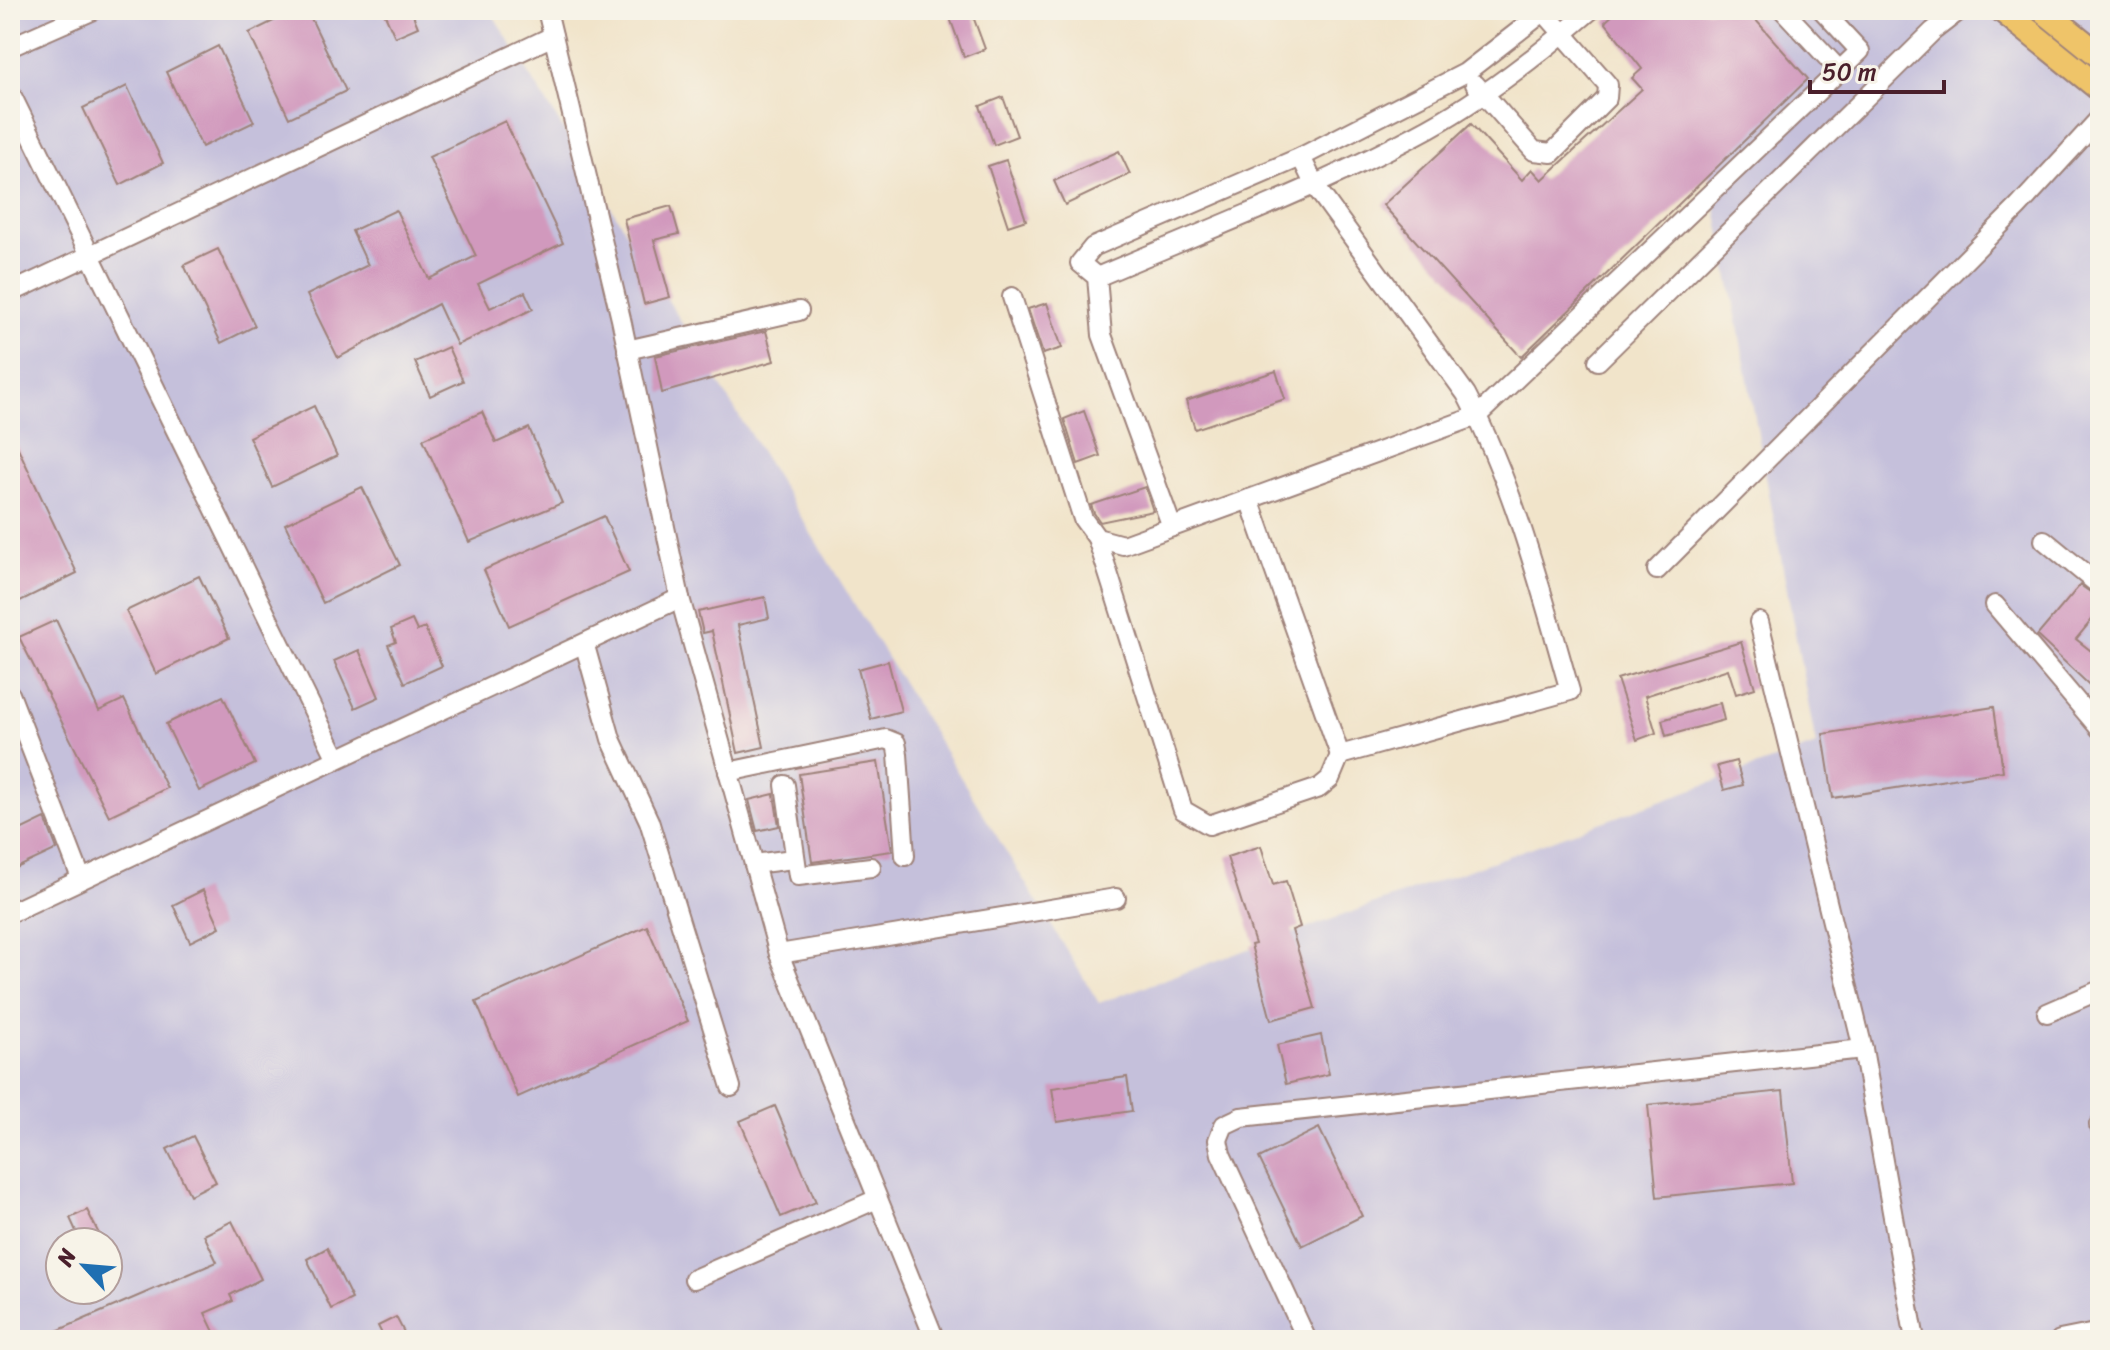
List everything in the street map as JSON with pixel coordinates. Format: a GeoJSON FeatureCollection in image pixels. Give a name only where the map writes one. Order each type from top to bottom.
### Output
{"type":"FeatureCollection","features":[{"type":"Feature","properties":{"kind":"main road"},"geometry":{"type":"LineString","coordinates":[[2002,10],[2100,89]]}},
{"type":"Feature","properties":{"kind":"main road"},"geometry":{"type":"LineString","coordinates":[[2043,10],[2100,56]]}},
{"type":"Feature","properties":{"kind":"street"},"geometry":{"type":"LineString","coordinates":[[10,47],[94,10]]}},
{"type":"Feature","properties":{"kind":"street"},"geometry":{"type":"LineString","coordinates":[[547,10],[627,350],[680,598],[779,954],[935,1340]]}},
{"type":"Feature","properties":{"kind":"street"},"geometry":{"type":"LineString","coordinates":[[1097,277],[1315,186],[1432,126],[1564,33],[1591,10]]}},
{"type":"Feature","properties":{"kind":"street"},"geometry":{"type":"LineString","coordinates":[[1783,10],[1840,71]]}},
{"type":"Feature","properties":{"kind":"street"},"geometry":{"type":"LineString","coordinates":[[1097,538],[1123,545],[1477,416],[1860,51],[1822,10]]}},
{"type":"Feature","properties":{"kind":"street"},"geometry":{"type":"LineString","coordinates":[[1598,361],[1933,31],[1960,10]]}},
{"type":"Feature","properties":{"kind":"street"},"geometry":{"type":"LineString","coordinates":[[1172,527],[1102,335],[1097,277],[1080,263],[1093,247],[1301,157],[1465,73],[1545,11],[1608,85],[1607,98],[1552,153],[1534,151],[1465,73]]}},
{"type":"Feature","properties":{"kind":"street"},"geometry":{"type":"LineString","coordinates":[[10,293],[553,36]]}},
{"type":"Feature","properties":{"kind":"street"},"geometry":{"type":"LineString","coordinates":[[10,92],[336,757]]}},
{"type":"Feature","properties":{"kind":"street"},"geometry":{"type":"LineString","coordinates":[[1657,570],[2018,207],[2100,118]]}},
{"type":"Feature","properties":{"kind":"street"},"geometry":{"type":"LineString","coordinates":[[1301,157],[1315,186],[1466,394],[1522,527],[1570,691],[1340,755]]}},
{"type":"Feature","properties":{"kind":"street"},"geometry":{"type":"LineString","coordinates":[[1012,297],[1083,519],[1097,538],[1183,810],[1209,825],[1319,788],[1330,779],[1340,755],[1249,499]]}},
{"type":"Feature","properties":{"kind":"street"},"geometry":{"type":"LineString","coordinates":[[627,350],[799,311]]}},
{"type":"Feature","properties":{"kind":"street"},"geometry":{"type":"LineString","coordinates":[[2044,540],[2100,586]]}},
{"type":"Feature","properties":{"kind":"street"},"geometry":{"type":"LineString","coordinates":[[10,913],[336,757],[585,646],[680,598]]}},
{"type":"Feature","properties":{"kind":"street"},"geometry":{"type":"LineString","coordinates":[[1995,605],[2100,729]]}},
{"type":"Feature","properties":{"kind":"street"},"geometry":{"type":"LineString","coordinates":[[1759,622],[1863,1049],[1915,1340]]}},
{"type":"Feature","properties":{"kind":"street"},"geometry":{"type":"LineString","coordinates":[[585,646],[611,739],[649,821],[731,1087]]}},
{"type":"Feature","properties":{"kind":"street"},"geometry":{"type":"LineString","coordinates":[[10,694],[81,878]]}},
{"type":"Feature","properties":{"kind":"street"},"geometry":{"type":"LineString","coordinates":[[728,772],[886,739],[896,743],[905,856]]}},
{"type":"Feature","properties":{"kind":"street"},"geometry":{"type":"LineString","coordinates":[[785,785],[795,872],[802,876],[871,867]]}},
{"type":"Feature","properties":{"kind":"street"},"geometry":{"type":"LineString","coordinates":[[754,864],[793,859]]}},
{"type":"Feature","properties":{"kind":"street"},"geometry":{"type":"LineString","coordinates":[[779,954],[1116,898]]}},
{"type":"Feature","properties":{"kind":"street"},"geometry":{"type":"LineString","coordinates":[[2047,1013],[2100,990]]}},
{"type":"Feature","properties":{"kind":"street"},"geometry":{"type":"LineString","coordinates":[[1307,1340],[1221,1154],[1218,1140],[1224,1125],[1241,1117],[1863,1049]]}},
{"type":"Feature","properties":{"kind":"street"},"geometry":{"type":"LineString","coordinates":[[694,1279],[877,1199]]}},
{"type":"Feature","properties":{"kind":"street"},"geometry":{"type":"LineString","coordinates":[[2060,1340],[2100,1332]]}},
{"type":"Feature","properties":{"kind":"shaded area"},"geometry":{"type":"Polygon","coordinates":[[[10,10],[490,10],[1099,1003],[1816,745],[1679,10],[2100,10],[2100,1340],[10,1340],[10,10]]]}},
{"type":"Feature","properties":{"kind":"building"},"geometry":{"type":"Polygon","coordinates":[[[296,10],[307,10],[346,91],[289,118],[249,33],[296,10]]]}},
{"type":"Feature","properties":{"kind":"building"},"geometry":{"type":"Polygon","coordinates":[[[383,10],[411,10],[418,27],[395,37],[383,10]]]}},
{"type":"Feature","properties":{"kind":"building"},"geometry":{"type":"Polygon","coordinates":[[[1618,10],[1747,10],[1808,79],[1521,357],[1383,205],[1471,124],[1522,180],[1532,169],[1542,180],[1642,89],[1632,78],[1642,69],[1605,22],[1618,10]]]}},
{"type":"Feature","properties":{"kind":"building"},"geometry":{"type":"Polygon","coordinates":[[[971,11],[985,49],[964,57],[950,18],[971,11]]]}},
{"type":"Feature","properties":{"kind":"building"},"geometry":{"type":"Polygon","coordinates":[[[218,46],[254,122],[202,147],[166,72],[218,46]]]}},
{"type":"Feature","properties":{"kind":"building"},"geometry":{"type":"Polygon","coordinates":[[[127,86],[163,163],[120,185],[83,108],[127,86]]]}},
{"type":"Feature","properties":{"kind":"building"},"geometry":{"type":"Polygon","coordinates":[[[1003,97],[1017,136],[994,145],[980,106],[1003,97]]]}},
{"type":"Feature","properties":{"kind":"building"},"geometry":{"type":"Polygon","coordinates":[[[505,121],[563,243],[478,284],[490,308],[525,292],[533,309],[457,345],[438,304],[338,358],[307,295],[368,265],[352,231],[396,210],[429,279],[476,256],[429,157],[505,121]]]}},
{"type":"Feature","properties":{"kind":"building"},"geometry":{"type":"Polygon","coordinates":[[[1119,151],[1130,174],[1065,205],[1054,181],[1119,151]]]}},
{"type":"Feature","properties":{"kind":"building"},"geometry":{"type":"Polygon","coordinates":[[[1006,160],[1026,220],[1008,226],[988,166],[1006,160]]]}},
{"type":"Feature","properties":{"kind":"building"},"geometry":{"type":"Polygon","coordinates":[[[671,206],[679,234],[654,240],[670,297],[644,304],[624,219],[671,206]]]}},
{"type":"Feature","properties":{"kind":"building"},"geometry":{"type":"Polygon","coordinates":[[[218,249],[255,326],[221,343],[184,265],[218,249]]]}},
{"type":"Feature","properties":{"kind":"building"},"geometry":{"type":"Polygon","coordinates":[[[1047,303],[1062,348],[1043,354],[1028,309],[1047,303]]]}},
{"type":"Feature","properties":{"kind":"building"},"geometry":{"type":"Polygon","coordinates":[[[766,331],[774,361],[662,393],[655,356],[766,331]]]}},
{"type":"Feature","properties":{"kind":"building"},"geometry":{"type":"Polygon","coordinates":[[[448,347],[463,381],[430,396],[415,362],[448,347]]]}},
{"type":"Feature","properties":{"kind":"building"},"geometry":{"type":"Polygon","coordinates":[[[1276,371],[1285,399],[1195,429],[1186,401],[1276,371]]]}},
{"type":"Feature","properties":{"kind":"building"},"geometry":{"type":"Polygon","coordinates":[[[314,406],[337,456],[272,487],[249,437],[314,406]]]}},
{"type":"Feature","properties":{"kind":"building"},"geometry":{"type":"Polygon","coordinates":[[[1084,411],[1100,456],[1078,464],[1064,419],[1084,411]]]}},
{"type":"Feature","properties":{"kind":"building"},"geometry":{"type":"Polygon","coordinates":[[[482,412],[496,443],[529,428],[562,503],[469,542],[423,439],[482,412]]]}},
{"type":"Feature","properties":{"kind":"building"},"geometry":{"type":"Polygon","coordinates":[[[10,431],[77,573],[10,606],[10,431]]]}},
{"type":"Feature","properties":{"kind":"building"},"geometry":{"type":"Polygon","coordinates":[[[362,487],[400,565],[323,603],[285,524],[362,487]]]}},
{"type":"Feature","properties":{"kind":"building"},"geometry":{"type":"Polygon","coordinates":[[[1145,487],[1153,511],[1100,522],[1094,513],[1091,505],[1145,487]]]}},
{"type":"Feature","properties":{"kind":"building"},"geometry":{"type":"Polygon","coordinates":[[[604,516],[629,572],[509,626],[484,570],[604,516]]]}},
{"type":"Feature","properties":{"kind":"building"},"geometry":{"type":"Polygon","coordinates":[[[199,576],[229,638],[156,674],[126,611],[199,576]]]}},
{"type":"Feature","properties":{"kind":"building"},"geometry":{"type":"Polygon","coordinates":[[[2080,585],[2100,599],[2100,610],[2076,639],[2100,658],[2100,695],[2037,636],[2080,585]]]}},
{"type":"Feature","properties":{"kind":"building"},"geometry":{"type":"Polygon","coordinates":[[[765,597],[769,618],[738,625],[764,747],[738,753],[712,631],[703,633],[698,612],[765,597]]]}},
{"type":"Feature","properties":{"kind":"building"},"geometry":{"type":"Polygon","coordinates":[[[56,620],[99,711],[124,699],[167,788],[109,816],[19,637],[56,620]]]}},
{"type":"Feature","properties":{"kind":"building"},"geometry":{"type":"Polygon","coordinates":[[[412,620],[417,631],[425,628],[442,666],[405,683],[388,645],[396,642],[391,629],[412,620]]]}},
{"type":"Feature","properties":{"kind":"building"},"geometry":{"type":"Polygon","coordinates":[[[1741,642],[1755,688],[1736,694],[1728,669],[1645,696],[1656,733],[1637,740],[1617,679],[1741,642]]]}},
{"type":"Feature","properties":{"kind":"building"},"geometry":{"type":"Polygon","coordinates":[[[359,650],[379,697],[355,708],[334,661],[359,650]]]}},
{"type":"Feature","properties":{"kind":"building"},"geometry":{"type":"Polygon","coordinates":[[[888,661],[901,711],[871,719],[858,669],[888,661]]]}},
{"type":"Feature","properties":{"kind":"building"},"geometry":{"type":"Polygon","coordinates":[[[223,696],[255,764],[199,791],[166,724],[223,696]]]}},
{"type":"Feature","properties":{"kind":"building"},"geometry":{"type":"Polygon","coordinates":[[[1720,703],[1724,720],[1666,736],[1662,720],[1720,703]]]}},
{"type":"Feature","properties":{"kind":"building"},"geometry":{"type":"Polygon","coordinates":[[[1994,707],[2003,771],[1833,798],[1823,734],[1994,707]]]}},
{"type":"Feature","properties":{"kind":"building"},"geometry":{"type":"Polygon","coordinates":[[[1736,761],[1743,785],[1724,790],[1717,766],[1736,761]]]}},
{"type":"Feature","properties":{"kind":"building"},"geometry":{"type":"Polygon","coordinates":[[[878,762],[892,851],[812,862],[799,774],[878,762]]]}},
{"type":"Feature","properties":{"kind":"building"},"geometry":{"type":"Polygon","coordinates":[[[774,794],[779,826],[757,831],[749,800],[774,794]]]}},
{"type":"Feature","properties":{"kind":"building"},"geometry":{"type":"Polygon","coordinates":[[[45,818],[57,849],[10,871],[10,835],[45,818]]]}},
{"type":"Feature","properties":{"kind":"building"},"geometry":{"type":"Polygon","coordinates":[[[1261,846],[1273,885],[1286,881],[1300,927],[1292,930],[1315,1008],[1271,1020],[1251,945],[1255,944],[1227,857],[1261,846]]]}},
{"type":"Feature","properties":{"kind":"building"},"geometry":{"type":"Polygon","coordinates":[[[203,890],[220,927],[190,942],[173,905],[203,890]]]}},
{"type":"Feature","properties":{"kind":"building"},"geometry":{"type":"Polygon","coordinates":[[[647,926],[688,1021],[518,1097],[476,1002],[647,926]]]}},
{"type":"Feature","properties":{"kind":"building"},"geometry":{"type":"Polygon","coordinates":[[[1321,1035],[1329,1074],[1286,1084],[1277,1045],[1321,1035]]]}},
{"type":"Feature","properties":{"kind":"building"},"geometry":{"type":"Polygon","coordinates":[[[1127,1077],[1132,1111],[1057,1122],[1052,1088],[1127,1077]]]}},
{"type":"Feature","properties":{"kind":"building"},"geometry":{"type":"Polygon","coordinates":[[[1783,1091],[1792,1183],[1657,1197],[1648,1105],[1783,1091]]]}},
{"type":"Feature","properties":{"kind":"building"},"geometry":{"type":"Polygon","coordinates":[[[775,1106],[816,1202],[781,1217],[740,1121],[775,1106]]]}},
{"type":"Feature","properties":{"kind":"building"},"geometry":{"type":"Polygon","coordinates":[[[1319,1128],[1362,1216],[1302,1246],[1259,1158],[1319,1128]]]}},
{"type":"Feature","properties":{"kind":"building"},"geometry":{"type":"Polygon","coordinates":[[[193,1136],[216,1182],[190,1195],[167,1149],[193,1136]]]}},
{"type":"Feature","properties":{"kind":"building"},"geometry":{"type":"Polygon","coordinates":[[[87,1210],[95,1226],[74,1226],[70,1218],[87,1210]]]}},
{"type":"Feature","properties":{"kind":"building"},"geometry":{"type":"Polygon","coordinates":[[[232,1221],[261,1279],[230,1295],[233,1301],[205,1313],[218,1340],[36,1340],[115,1306],[124,1306],[124,1302],[217,1262],[204,1235],[232,1221]]]}},
{"type":"Feature","properties":{"kind":"building"},"geometry":{"type":"Polygon","coordinates":[[[327,1248],[352,1299],[331,1309],[307,1259],[327,1248]]]}},
{"type":"Feature","properties":{"kind":"building"},"geometry":{"type":"Polygon","coordinates":[[[396,1317],[408,1340],[385,1340],[378,1326],[396,1317]]]}}]}
